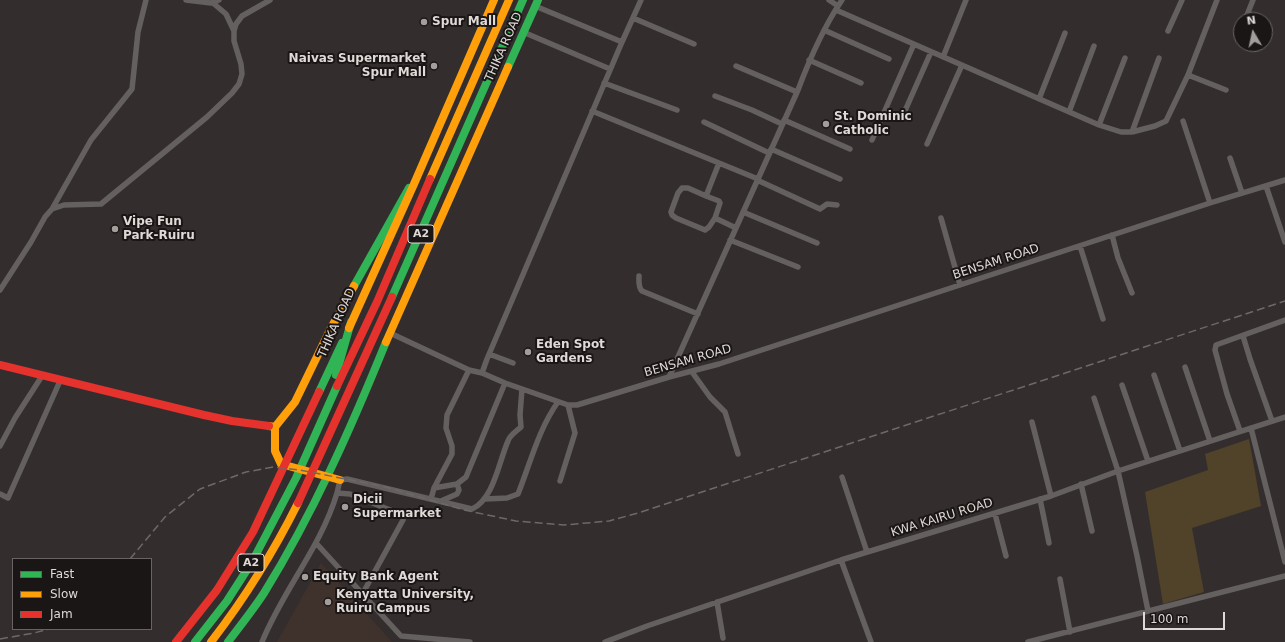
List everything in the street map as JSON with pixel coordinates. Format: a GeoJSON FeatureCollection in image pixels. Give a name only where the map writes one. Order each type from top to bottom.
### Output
{"type":"FeatureCollection","features":[{"type":"Feature","properties":{"kind":"main road","name":"THIKA ROAD"},"geometry":{"type":"LineString","coordinates":[[176,642],[217,590],[259,520],[414,184],[494,0]]}},
{"type":"Feature","properties":{"kind":"main road","name":"THIKA ROAD"},"geometry":{"type":"LineString","coordinates":[[195,642],[227,601],[252,562],[296,478],[377,302],[445,143],[509,0]]}},
{"type":"Feature","properties":{"kind":"main road","name":"THIKA ROAD"},"geometry":{"type":"LineString","coordinates":[[211,642],[246,595],[268,558],[308,481],[410,258],[523,0]]}},
{"type":"Feature","properties":{"kind":"main road","name":"THIKA ROAD"},"geometry":{"type":"LineString","coordinates":[[228,642],[263,594],[281,564],[324,483],[369,385],[390,333],[537,3]]}},
{"type":"Feature","properties":{"kind":"main road"},"geometry":{"type":"LineString","coordinates":[[340,480],[281,464],[277,459],[275,452],[275,427],[295,402],[330,330],[384,231],[405,194],[414,184]]}},
{"type":"Feature","properties":{"kind":"main road"},"geometry":{"type":"LineString","coordinates":[[327,408],[351,322]]}},
{"type":"Feature","properties":{"kind":"main road"},"geometry":{"type":"LineString","coordinates":[[0,365],[60,381],[255,426],[275,427]]}},
{"type":"Feature","properties":{"kind":"street"},"geometry":{"type":"LineString","coordinates":[[0,290],[31,242],[45,216],[52,209],[91,140],[132,89],[138,32],[146,0]]}},
{"type":"Feature","properties":{"kind":"street"},"geometry":{"type":"LineString","coordinates":[[186,0],[216,1],[226,14],[234,31]]}},
{"type":"Feature","properties":{"kind":"street"},"geometry":{"type":"LineString","coordinates":[[52,209],[64,205],[101,204],[207,117],[232,93],[239,84],[242,74],[241,64],[234,41],[236,24],[242,16],[270,0]]}},
{"type":"Feature","properties":{"kind":"street"},"geometry":{"type":"LineString","coordinates":[[482,373],[488,354],[641,0]]}},
{"type":"Feature","properties":{"kind":"street"},"geometry":{"type":"LineString","coordinates":[[829,0],[837,8],[931,52],[1099,125],[1120,132],[1132,132],[1156,126],[1166,121],[1188,75],[1217,0]]}},
{"type":"Feature","properties":{"kind":"street"},"geometry":{"type":"LineString","coordinates":[[669,377],[758,180],[810,60],[824,30],[842,0]]}},
{"type":"Feature","properties":{"kind":"street"},"geometry":{"type":"LineString","coordinates":[[943,57],[966,0]]}},
{"type":"Feature","properties":{"kind":"street"},"geometry":{"type":"LineString","coordinates":[[1168,32],[1182,0]]}},
{"type":"Feature","properties":{"kind":"street"},"geometry":{"type":"LineString","coordinates":[[1248,12],[1253,0]]}},
{"type":"Feature","properties":{"kind":"street"},"geometry":{"type":"LineString","coordinates":[[537,3],[622,42]]}},
{"type":"Feature","properties":{"kind":"street"},"geometry":{"type":"LineString","coordinates":[[633,18],[694,44]]}},
{"type":"Feature","properties":{"kind":"street"},"geometry":{"type":"LineString","coordinates":[[824,30],[889,59]]}},
{"type":"Feature","properties":{"kind":"street"},"geometry":{"type":"LineString","coordinates":[[523,32],[610,69]]}},
{"type":"Feature","properties":{"kind":"street"},"geometry":{"type":"LineString","coordinates":[[1039,99],[1065,33]]}},
{"type":"Feature","properties":{"kind":"street"},"geometry":{"type":"LineString","coordinates":[[872,140],[914,44]]}},
{"type":"Feature","properties":{"kind":"street"},"geometry":{"type":"LineString","coordinates":[[1069,112],[1094,46]]}},
{"type":"Feature","properties":{"kind":"street"},"geometry":{"type":"LineString","coordinates":[[904,113],[931,52]]}},
{"type":"Feature","properties":{"kind":"street"},"geometry":{"type":"LineString","coordinates":[[1099,125],[1125,58]]}},
{"type":"Feature","properties":{"kind":"street"},"geometry":{"type":"LineString","coordinates":[[1132,132],[1159,58]]}},
{"type":"Feature","properties":{"kind":"street"},"geometry":{"type":"LineString","coordinates":[[810,60],[861,83]]}},
{"type":"Feature","properties":{"kind":"street"},"geometry":{"type":"LineString","coordinates":[[736,66],[797,92]]}},
{"type":"Feature","properties":{"kind":"street"},"geometry":{"type":"LineString","coordinates":[[927,144],[962,66]]}},
{"type":"Feature","properties":{"kind":"street"},"geometry":{"type":"LineString","coordinates":[[1188,75],[1226,90]]}},
{"type":"Feature","properties":{"kind":"street"},"geometry":{"type":"LineString","coordinates":[[604,83],[677,110]]}},
{"type":"Feature","properties":{"kind":"street"},"geometry":{"type":"LineString","coordinates":[[715,96],[850,149]]}},
{"type":"Feature","properties":{"kind":"street"},"geometry":{"type":"LineString","coordinates":[[592,111],[719,163],[820,209],[827,204],[837,205]]}},
{"type":"Feature","properties":{"kind":"street"},"geometry":{"type":"LineString","coordinates":[[1183,121],[1210,203]]}},
{"type":"Feature","properties":{"kind":"street"},"geometry":{"type":"LineString","coordinates":[[704,122],[770,151],[840,179]]}},
{"type":"Feature","properties":{"kind":"street"},"geometry":{"type":"LineString","coordinates":[[1230,158],[1242,193]]}},
{"type":"Feature","properties":{"kind":"street"},"geometry":{"type":"LineString","coordinates":[[706,196],[719,163]]}},
{"type":"Feature","properties":{"kind":"street","name":"BENSAM ROAD"},"geometry":{"type":"LineString","coordinates":[[390,333],[469,370],[496,378],[505,383],[558,402],[568,405],[577,405],[669,377],[719,364],[1210,203],[1285,180]]}},
{"type":"Feature","properties":{"kind":"street"},"geometry":{"type":"LineString","coordinates":[[1266,186],[1285,242]]}},
{"type":"Feature","properties":{"kind":"street"},"geometry":{"type":"LineString","coordinates":[[682,188],[688,188],[706,196],[719,201],[720,203],[715,218],[705,230],[672,215],[671,212],[682,188]]}},
{"type":"Feature","properties":{"kind":"street"},"geometry":{"type":"LineString","coordinates":[[743,212],[817,243]]}},
{"type":"Feature","properties":{"kind":"street"},"geometry":{"type":"LineString","coordinates":[[715,218],[736,228]]}},
{"type":"Feature","properties":{"kind":"street"},"geometry":{"type":"LineString","coordinates":[[941,218],[960,285]]}},
{"type":"Feature","properties":{"kind":"street"},"geometry":{"type":"LineString","coordinates":[[1112,235],[1118,258],[1132,293]]}},
{"type":"Feature","properties":{"kind":"street"},"geometry":{"type":"LineString","coordinates":[[730,240],[798,268]]}},
{"type":"Feature","properties":{"kind":"street"},"geometry":{"type":"LineString","coordinates":[[1080,246],[1103,319]]}},
{"type":"Feature","properties":{"kind":"street"},"geometry":{"type":"LineString","coordinates":[[639,276],[639,285],[642,291],[698,314]]}},
{"type":"Feature","properties":{"kind":"street"},"geometry":{"type":"LineString","coordinates":[[1240,431],[1227,394],[1215,347],[1216,345],[1285,320]]}},
{"type":"Feature","properties":{"kind":"street"},"geometry":{"type":"LineString","coordinates":[[1244,336],[1250,359],[1272,421]]}},
{"type":"Feature","properties":{"kind":"street"},"geometry":{"type":"LineString","coordinates":[[488,354],[513,363]]}},
{"type":"Feature","properties":{"kind":"street"},"geometry":{"type":"LineString","coordinates":[[1185,367],[1210,441]]}},
{"type":"Feature","properties":{"kind":"street"},"geometry":{"type":"LineString","coordinates":[[430,499],[434,488],[452,454],[452,446],[446,428],[447,415],[469,370]]}},
{"type":"Feature","properties":{"kind":"street"},"geometry":{"type":"LineString","coordinates":[[692,372],[710,397],[723,408],[738,454]]}},
{"type":"Feature","properties":{"kind":"street"},"geometry":{"type":"LineString","coordinates":[[1154,375],[1180,451]]}},
{"type":"Feature","properties":{"kind":"street"},"geometry":{"type":"LineString","coordinates":[[0,446],[15,418],[42,376]]}},
{"type":"Feature","properties":{"kind":"street"},"geometry":{"type":"LineString","coordinates":[[0,494],[8,498],[60,381]]}},
{"type":"Feature","properties":{"kind":"street"},"geometry":{"type":"LineString","coordinates":[[434,488],[457,484],[466,477],[505,383]]}},
{"type":"Feature","properties":{"kind":"street"},"geometry":{"type":"LineString","coordinates":[[1122,385],[1148,461]]}},
{"type":"Feature","properties":{"kind":"street"},"geometry":{"type":"LineString","coordinates":[[262,642],[280,604],[316,543],[337,493],[340,480],[347,479],[472,509],[477,507],[488,494],[508,439],[521,427],[520,415],[522,389]]}},
{"type":"Feature","properties":{"kind":"street"},"geometry":{"type":"LineString","coordinates":[[1094,398],[1118,471],[1148,611]]}},
{"type":"Feature","properties":{"kind":"street"},"geometry":{"type":"LineString","coordinates":[[485,498],[507,498],[518,494],[541,431],[558,402]]}},
{"type":"Feature","properties":{"kind":"street"},"geometry":{"type":"LineString","coordinates":[[560,481],[575,433],[568,405]]}},
{"type":"Feature","properties":{"kind":"street","name":"KWA KAIRU ROAD"},"geometry":{"type":"LineString","coordinates":[[605,642],[647,626],[841,560],[1051,496],[1118,471],[1285,417]]}},
{"type":"Feature","properties":{"kind":"street"},"geometry":{"type":"LineString","coordinates":[[1032,422],[1051,496]]}},
{"type":"Feature","properties":{"kind":"street"},"geometry":{"type":"LineString","coordinates":[[1251,428],[1285,562]]}},
{"type":"Feature","properties":{"kind":"street"},"geometry":{"type":"LineString","coordinates":[[842,477],[867,552]]}},
{"type":"Feature","properties":{"kind":"street"},"geometry":{"type":"LineString","coordinates":[[441,501],[457,494],[459,490],[457,484]]}},
{"type":"Feature","properties":{"kind":"street"},"geometry":{"type":"LineString","coordinates":[[1082,484],[1092,531]]}},
{"type":"Feature","properties":{"kind":"street"},"geometry":{"type":"LineString","coordinates":[[337,493],[350,494],[403,516],[403,520],[363,593]]}},
{"type":"Feature","properties":{"kind":"street"},"geometry":{"type":"LineString","coordinates":[[1040,499],[1049,543]]}},
{"type":"Feature","properties":{"kind":"street"},"geometry":{"type":"LineString","coordinates":[[995,514],[1006,556]]}},
{"type":"Feature","properties":{"kind":"street"},"geometry":{"type":"LineString","coordinates":[[316,543],[363,593],[400,639],[470,642]]}},
{"type":"Feature","properties":{"kind":"street"},"geometry":{"type":"LineString","coordinates":[[841,560],[871,642]]}},
{"type":"Feature","properties":{"kind":"street"},"geometry":{"type":"LineString","coordinates":[[1028,642],[1050,640],[1070,632],[1285,576]]}},
{"type":"Feature","properties":{"kind":"street"},"geometry":{"type":"LineString","coordinates":[[1060,579],[1070,632]]}},
{"type":"Feature","properties":{"kind":"street"},"geometry":{"type":"LineString","coordinates":[[717,602],[723,638]]}},
{"type":"Feature","properties":{"kind":"shaded area"},"geometry":{"type":"Polygon","coordinates":[[[1249,439],[1261,506],[1192,528],[1204,592],[1163,604],[1145,492],[1208,470],[1205,454],[1249,439]]]}},
{"type":"Feature","properties":{"kind":"shaded area","name":"Kenyatta University, Ruiru Campus"},"geometry":{"type":"Polygon","coordinates":[[[321,563],[392,642],[277,642],[321,563]]]}},
{"type":"Feature","properties":{"kind":"railway"},"geometry":{"type":"LineString","coordinates":[[131,558],[165,517],[200,489],[246,472],[273,467],[300,470],[386,487],[464,510],[516,521],[564,525],[609,521],[638,513],[1285,301]]}},
{"type":"Feature","properties":{"kind":"railway"},"geometry":{"type":"LineString","coordinates":[[0,639],[45,630]]}},
{"type":"Feature","properties":{"kind":"traffic: fast"},"geometry":{"type":"LineString","coordinates":[[392,297],[523,0]]}},
{"type":"Feature","properties":{"kind":"traffic: fast"},"geometry":{"type":"LineString","coordinates":[[508,67],[538,0]]}},
{"type":"Feature","properties":{"kind":"traffic: fast"},"geometry":{"type":"LineString","coordinates":[[354,286],[409,188]]}},
{"type":"Feature","properties":{"kind":"traffic: fast"},"geometry":{"type":"LineString","coordinates":[[336,375],[351,322]]}},
{"type":"Feature","properties":{"kind":"traffic: fast"},"geometry":{"type":"LineString","coordinates":[[228,642],[264,593],[299,533],[345,438],[386,342]]}},
{"type":"Feature","properties":{"kind":"traffic: fast"},"geometry":{"type":"LineString","coordinates":[[319,392],[342,343]]}},
{"type":"Feature","properties":{"kind":"traffic: fast"},"geometry":{"type":"LineString","coordinates":[[195,642],[227,601],[252,562],[296,478],[337,386]]}},
{"type":"Feature","properties":{"kind":"traffic: slow"},"geometry":{"type":"LineString","coordinates":[[349,328],[414,184],[494,0]]}},
{"type":"Feature","properties":{"kind":"traffic: slow"},"geometry":{"type":"LineString","coordinates":[[430,179],[509,0]]}},
{"type":"Feature","properties":{"kind":"traffic: slow"},"geometry":{"type":"LineString","coordinates":[[386,342],[508,67]]}},
{"type":"Feature","properties":{"kind":"traffic: slow"},"geometry":{"type":"LineString","coordinates":[[269,426],[275,427],[295,402],[330,330],[354,286]]}},
{"type":"Feature","properties":{"kind":"traffic: slow"},"geometry":{"type":"LineString","coordinates":[[275,427],[275,451],[281,464],[340,480]]}},
{"type":"Feature","properties":{"kind":"traffic: slow"},"geometry":{"type":"LineString","coordinates":[[211,642],[258,575],[279,540],[298,503]]}},
{"type":"Feature","properties":{"kind":"traffic: jam"},"geometry":{"type":"LineString","coordinates":[[337,386],[377,302],[430,179]]}},
{"type":"Feature","properties":{"kind":"traffic: jam"},"geometry":{"type":"LineString","coordinates":[[298,503],[392,297]]}},
{"type":"Feature","properties":{"kind":"traffic: jam"},"geometry":{"type":"LineString","coordinates":[[0,365],[204,415],[232,421],[269,426]]}},
{"type":"Feature","properties":{"kind":"traffic: jam"},"geometry":{"type":"LineString","coordinates":[[176,642],[217,590],[253,532],[319,392]]}},
{"type":"Feature","properties":{"kind":"place","name":"Spur Mall"},"geometry":{"type":"Point","coordinates":[424,22]}},
{"type":"Feature","properties":{"kind":"place","name":"Naivas Supermarket Spur Mall"},"geometry":{"type":"Point","coordinates":[434,66]}},
{"type":"Feature","properties":{"kind":"place","name":"St. Dominic Catholic"},"geometry":{"type":"Point","coordinates":[826,124]}},
{"type":"Feature","properties":{"kind":"place","name":"Vipe Fun Park-Ruiru"},"geometry":{"type":"Point","coordinates":[115,229]}},
{"type":"Feature","properties":{"kind":"place","name":"Eden Spot Gardens"},"geometry":{"type":"Point","coordinates":[528,352]}},
{"type":"Feature","properties":{"kind":"place","name":"Dicii Supermarket"},"geometry":{"type":"Point","coordinates":[345,507]}},
{"type":"Feature","properties":{"kind":"place","name":"Equity Bank Agent"},"geometry":{"type":"Point","coordinates":[305,577]}},
{"type":"Feature","properties":{"kind":"place","name":"Kenyatta University, Ruiru Campus"},"geometry":{"type":"Point","coordinates":[328,602]}}]}
